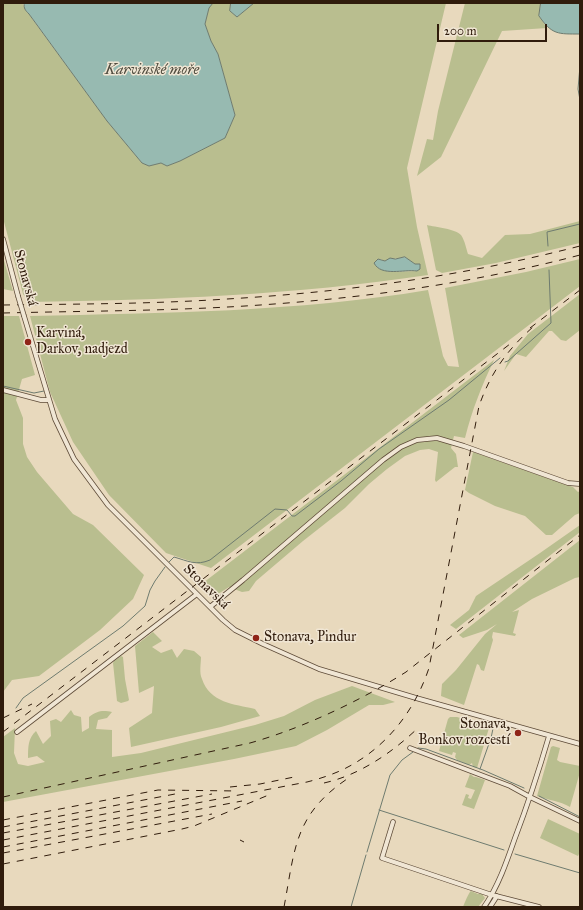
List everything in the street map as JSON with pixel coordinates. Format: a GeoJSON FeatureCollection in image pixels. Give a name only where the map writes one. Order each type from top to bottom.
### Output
{"type":"FeatureCollection","features":[{"type":"Feature","properties":{"kind":"street","name":"Stonavská"},"geometry":{"type":"LineString","coordinates":[[3,239],[18,296],[55,419],[74,458],[104,499],[121,518],[230,625],[243,634],[319,669],[580,744]]}},
{"type":"Feature","properties":{"kind":"street"},"geometry":{"type":"LineString","coordinates":[[3,390],[41,400],[49,400]]}},
{"type":"Feature","properties":{"kind":"street"},"geometry":{"type":"LineString","coordinates":[[210,607],[383,460],[400,447],[417,440],[438,438],[568,483],[580,484]]}},
{"type":"Feature","properties":{"kind":"street"},"geometry":{"type":"LineString","coordinates":[[17,732],[197,594]]}},
{"type":"Feature","properties":{"kind":"street"},"geometry":{"type":"LineString","coordinates":[[490,907],[530,798],[549,736]]}},
{"type":"Feature","properties":{"kind":"street"},"geometry":{"type":"LineString","coordinates":[[410,748],[510,786],[530,798],[580,821]]}},
{"type":"Feature","properties":{"kind":"street"},"geometry":{"type":"LineString","coordinates":[[393,822],[382,858],[495,896],[539,907]]}},
{"type":"Feature","properties":{"kind":"street"},"geometry":{"type":"LineString","coordinates":[[484,907],[495,896]]}},
{"type":"Feature","properties":{"kind":"green space"},"geometry":{"type":"Polygon","coordinates":[[[3,3],[22,3],[107,121],[142,163],[149,166],[161,163],[167,166],[225,138],[235,115],[218,54],[211,41],[205,24],[209,8],[213,3],[231,3],[230,11],[237,17],[254,3],[446,3],[407,168],[417,227],[428,275],[378,282],[279,292],[129,300],[29,302],[23,294],[3,218],[3,3]],[[405,257],[385,261],[380,259],[376,260],[378,268],[390,272],[417,271],[415,264],[405,257]]]}},
{"type":"Feature","properties":{"kind":"green space"},"geometry":{"type":"Polygon","coordinates":[[[465,3],[541,3],[539,16],[547,28],[502,31],[441,157],[417,176],[427,139],[433,140],[438,111],[465,3]]]}},
{"type":"Feature","properties":{"kind":"green space"},"geometry":{"type":"Polygon","coordinates":[[[580,221],[580,243],[496,263],[442,273],[436,270],[427,225],[458,233],[464,240],[468,254],[482,258],[505,235],[530,234],[580,221]]]}},
{"type":"Feature","properties":{"kind":"green space"},"geometry":{"type":"Polygon","coordinates":[[[3,257],[13,291],[3,289],[3,257]]]}},
{"type":"Feature","properties":{"kind":"green space"},"geometry":{"type":"Polygon","coordinates":[[[580,259],[580,286],[211,568],[166,553],[109,495],[73,442],[50,392],[30,316],[180,312],[280,307],[329,303],[428,290],[443,356],[448,366],[459,367],[445,288],[526,272],[580,259]]]}},
{"type":"Feature","properties":{"kind":"green space"},"geometry":{"type":"Polygon","coordinates":[[[580,294],[580,330],[566,341],[561,340],[552,331],[549,331],[526,357],[516,354],[504,371],[510,356],[528,334],[580,294]]]}},
{"type":"Feature","properties":{"kind":"green space"},"geometry":{"type":"Polygon","coordinates":[[[3,316],[19,316],[35,375],[22,379],[16,400],[23,418],[23,444],[27,457],[37,472],[73,514],[93,525],[144,575],[133,599],[100,630],[39,676],[12,680],[3,692],[3,316]]]}},
{"type":"Feature","properties":{"kind":"green space"},"geometry":{"type":"Polygon","coordinates":[[[494,360],[485,379],[465,438],[454,436],[451,448],[456,454],[458,467],[455,467],[436,482],[438,452],[429,449],[420,450],[405,456],[369,484],[345,508],[256,581],[249,591],[242,592],[229,587],[215,596],[208,594],[199,586],[494,360]]]}},
{"type":"Feature","properties":{"kind":"green space"},"geometry":{"type":"Polygon","coordinates":[[[473,452],[573,487],[578,492],[580,491],[580,513],[575,515],[552,535],[546,535],[525,516],[495,506],[469,493],[465,490],[473,452]]]}},
{"type":"Feature","properties":{"kind":"green space"},"geometry":{"type":"Polygon","coordinates":[[[580,525],[580,532],[456,629],[450,625],[469,610],[476,596],[580,525]]]}},
{"type":"Feature","properties":{"kind":"green space"},"geometry":{"type":"Polygon","coordinates":[[[580,540],[580,577],[532,599],[512,612],[519,610],[513,633],[516,634],[515,636],[493,632],[493,640],[484,671],[481,670],[477,664],[464,705],[441,696],[442,684],[456,670],[485,634],[497,624],[487,630],[463,638],[459,635],[580,540]]]}},
{"type":"Feature","properties":{"kind":"green space"},"geometry":{"type":"Polygon","coordinates":[[[153,632],[162,641],[152,647],[161,653],[172,649],[177,658],[184,649],[194,651],[201,657],[201,677],[211,693],[217,698],[231,704],[255,709],[260,716],[221,727],[131,747],[129,728],[152,713],[154,686],[139,693],[135,646],[153,632]]]}},
{"type":"Feature","properties":{"kind":"green space"},"geometry":{"type":"Polygon","coordinates":[[[121,656],[123,657],[129,700],[121,703],[117,701],[113,663],[121,656]]]}},
{"type":"Feature","properties":{"kind":"green space"},"geometry":{"type":"Polygon","coordinates":[[[352,686],[395,702],[383,705],[369,705],[327,730],[296,746],[3,802],[3,737],[15,728],[14,753],[18,764],[28,766],[45,762],[37,756],[28,758],[28,746],[31,737],[36,731],[43,744],[51,736],[50,721],[56,719],[61,722],[71,710],[74,715],[81,717],[82,732],[89,728],[89,717],[92,715],[97,712],[112,712],[107,718],[98,720],[96,729],[112,730],[112,757],[141,753],[255,725],[284,716],[315,700],[352,686]]]}},
{"type":"Feature","properties":{"kind":"green space"},"geometry":{"type":"Polygon","coordinates":[[[450,717],[457,717],[487,726],[489,728],[477,768],[473,767],[472,763],[469,765],[457,760],[455,757],[456,753],[453,752],[452,755],[439,751],[448,719],[450,717]]]}},
{"type":"Feature","properties":{"kind":"green space"},"geometry":{"type":"Polygon","coordinates":[[[553,746],[560,748],[557,760],[580,766],[580,772],[570,807],[537,796],[551,747],[553,746]]]}},
{"type":"Feature","properties":{"kind":"green space"},"geometry":{"type":"Polygon","coordinates":[[[470,774],[474,777],[485,780],[474,809],[462,805],[466,794],[469,795],[468,798],[471,799],[475,790],[465,787],[470,774]]]}},
{"type":"Feature","properties":{"kind":"green space"},"geometry":{"type":"Polygon","coordinates":[[[548,819],[580,834],[580,852],[578,856],[540,838],[548,819]]]}},
{"type":"Feature","properties":{"kind":"green space"},"geometry":{"type":"Polygon","coordinates":[[[471,891],[482,894],[485,898],[478,907],[463,907],[468,896],[471,891]]]}},
{"type":"Feature","properties":{"kind":"water","name":"Karvinské moře"},"geometry":{"type":"Polygon","coordinates":[[[24,3],[213,3],[209,8],[205,24],[211,41],[218,54],[235,115],[225,138],[167,166],[161,163],[149,166],[142,163],[107,121],[26,10],[24,3]]]}},
{"type":"Feature","properties":{"kind":"water"},"geometry":{"type":"Polygon","coordinates":[[[231,3],[254,3],[237,17],[230,11],[231,3]]]}},
{"type":"Feature","properties":{"kind":"water"},"geometry":{"type":"Polygon","coordinates":[[[541,3],[580,3],[580,34],[556,32],[548,27],[539,16],[541,3]]]}},
{"type":"Feature","properties":{"kind":"water"},"geometry":{"type":"Polygon","coordinates":[[[405,257],[415,264],[420,264],[420,269],[417,271],[393,272],[382,270],[374,263],[378,259],[385,261],[390,258],[395,259],[405,257]]]}},
{"type":"Feature","properties":{"kind":"waterway"},"geometry":{"type":"LineString","coordinates":[[580,66],[578,89],[580,100]]}},
{"type":"Feature","properties":{"kind":"waterway"},"geometry":{"type":"LineString","coordinates":[[548,246],[547,232],[580,224]]}},
{"type":"Feature","properties":{"kind":"waterway"},"geometry":{"type":"LineString","coordinates":[[505,362],[551,323],[549,270]]}},
{"type":"Feature","properties":{"kind":"waterway"},"geometry":{"type":"LineString","coordinates":[[169,562],[174,557],[196,563],[210,560],[275,509],[287,510],[292,516],[295,516],[341,481],[379,449],[449,400],[500,358]]}},
{"type":"Feature","properties":{"kind":"waterway"},"geometry":{"type":"LineString","coordinates":[[3,386],[34,393],[44,391]]}},
{"type":"Feature","properties":{"kind":"waterway"},"geometry":{"type":"LineString","coordinates":[[16,708],[23,698],[123,626],[145,606],[150,590],[165,567]]}},
{"type":"Feature","properties":{"kind":"waterway"},"geometry":{"type":"LineString","coordinates":[[480,769],[491,738],[494,724]]}},
{"type":"Feature","properties":{"kind":"waterway"},"geometry":{"type":"LineString","coordinates":[[418,748],[426,749],[483,770],[524,788]]}},
{"type":"Feature","properties":{"kind":"waterway"},"geometry":{"type":"LineString","coordinates":[[367,852],[390,775],[402,760],[413,752]]}},
{"type":"Feature","properties":{"kind":"waterway"},"geometry":{"type":"LineString","coordinates":[[539,796],[580,817]]}},
{"type":"Feature","properties":{"kind":"waterway"},"geometry":{"type":"LineString","coordinates":[[379,810],[504,850]]}},
{"type":"Feature","properties":{"kind":"waterway"},"geometry":{"type":"LineString","coordinates":[[515,854],[580,873]]}},
{"type":"Feature","properties":{"kind":"waterway"},"geometry":{"type":"LineString","coordinates":[[351,907],[366,855]]}},
{"type":"Feature","properties":{"kind":"railway"},"geometry":{"type":"LineString","coordinates":[[3,305],[171,302],[316,292],[449,274],[536,257],[580,246]]}},
{"type":"Feature","properties":{"kind":"railway"},"geometry":{"type":"LineString","coordinates":[[3,313],[215,308],[330,299],[414,289],[455,282],[580,255]]}},
{"type":"Feature","properties":{"kind":"railway"},"geometry":{"type":"LineString","coordinates":[[530,328],[580,290]]}},
{"type":"Feature","properties":{"kind":"railway"},"geometry":{"type":"LineString","coordinates":[[3,840],[307,782],[342,770],[357,762],[384,741],[406,715],[423,684],[429,668],[479,406],[489,383],[501,362],[524,335],[534,326]]}},
{"type":"Feature","properties":{"kind":"railway"},"geometry":{"type":"LineString","coordinates":[[3,732],[510,344]]}},
{"type":"Feature","properties":{"kind":"railway"},"geometry":{"type":"LineString","coordinates":[[3,797],[250,743],[290,730],[331,713],[406,672],[580,535]]}},
{"type":"Feature","properties":{"kind":"railway"},"geometry":{"type":"LineString","coordinates":[[3,718],[32,704]]}},
{"type":"Feature","properties":{"kind":"railway"},"geometry":{"type":"LineString","coordinates":[[324,783],[350,774],[387,754],[419,727]]}},
{"type":"Feature","properties":{"kind":"railway"},"geometry":{"type":"LineString","coordinates":[[230,787],[260,784],[299,776]]}},
{"type":"Feature","properties":{"kind":"railway"},"geometry":{"type":"LineString","coordinates":[[284,907],[295,851],[307,820],[316,806],[330,792],[347,779]]}},
{"type":"Feature","properties":{"kind":"railway"},"geometry":{"type":"LineString","coordinates":[[3,820],[158,790],[238,791]]}},
{"type":"Feature","properties":{"kind":"railway"},"geometry":{"type":"LineString","coordinates":[[3,827],[175,794]]}},
{"type":"Feature","properties":{"kind":"railway"},"geometry":{"type":"LineString","coordinates":[[3,833],[212,794]]}},
{"type":"Feature","properties":{"kind":"railway"},"geometry":{"type":"LineString","coordinates":[[3,864],[194,826],[271,794]]}},
{"type":"Feature","properties":{"kind":"railway"},"geometry":{"type":"LineString","coordinates":[[3,847],[242,801]]}},
{"type":"Feature","properties":{"kind":"railway"},"geometry":{"type":"LineString","coordinates":[[3,853],[212,814]]}},
{"type":"Feature","properties":{"kind":"railway"},"geometry":{"type":"LineString","coordinates":[[240,840],[244,842]]}},
{"type":"Feature","properties":{"kind":"place","name":"Karviná, Darkov, nadjezd"},"geometry":{"type":"Point","coordinates":[28,342]}},
{"type":"Feature","properties":{"kind":"place","name":"Stonava, Pindur"},"geometry":{"type":"Point","coordinates":[256,638]}},
{"type":"Feature","properties":{"kind":"place","name":"Stonava, Bonkov rozcestí"},"geometry":{"type":"Point","coordinates":[518,733]}}]}
